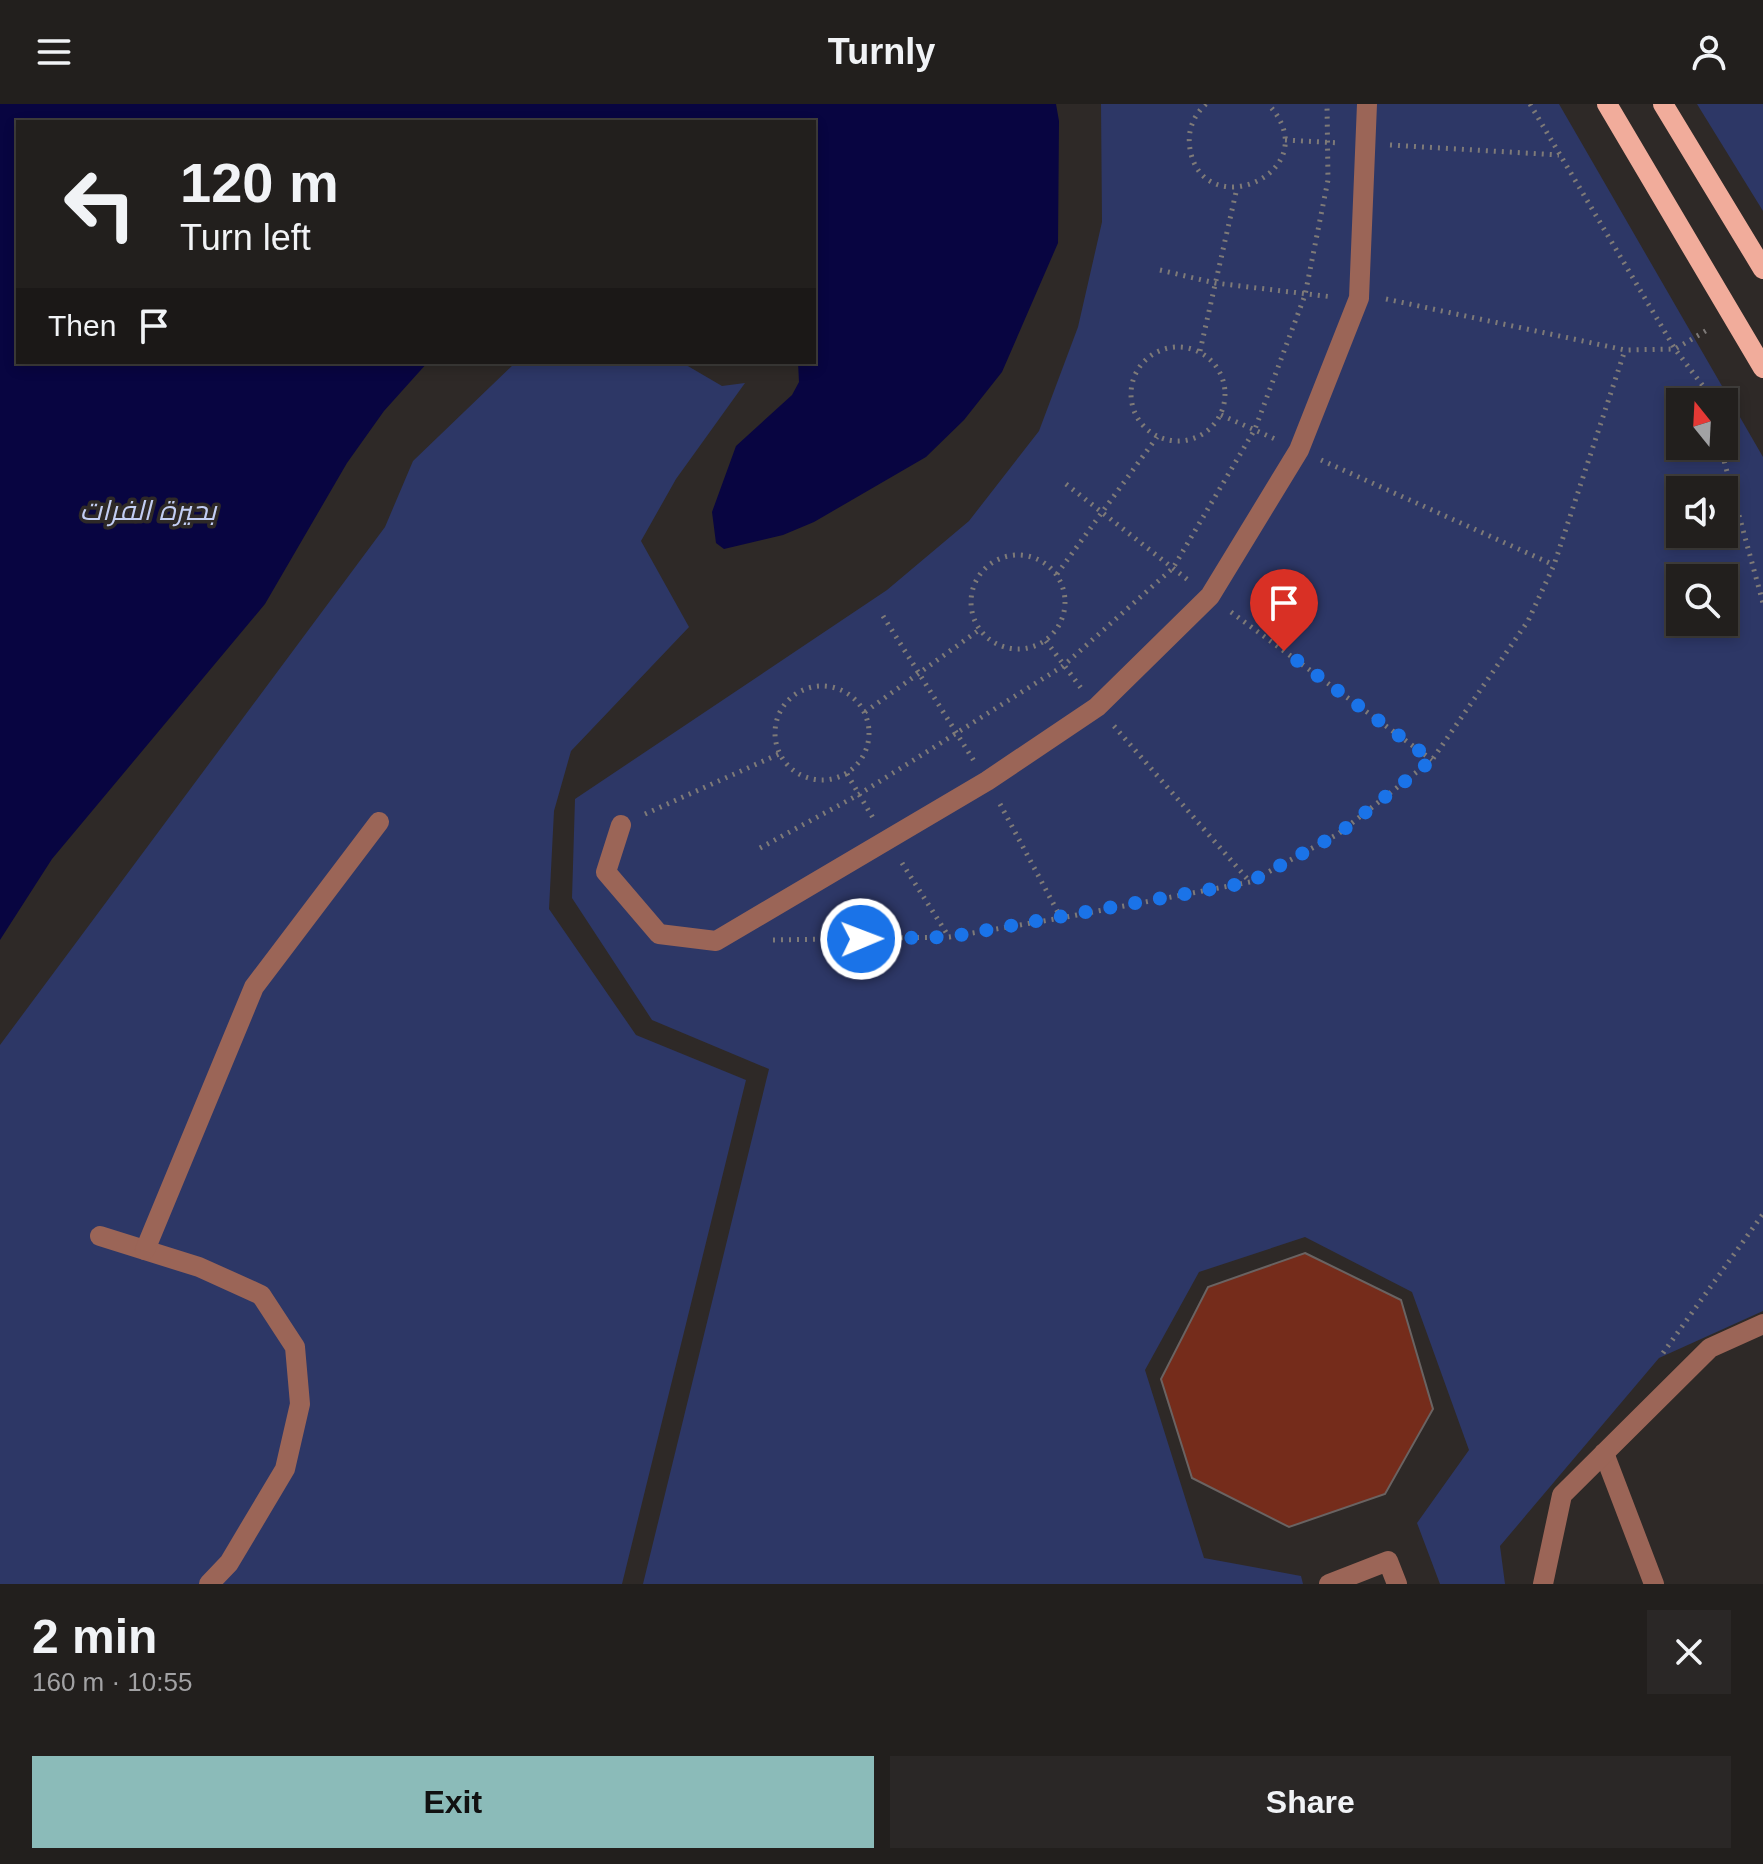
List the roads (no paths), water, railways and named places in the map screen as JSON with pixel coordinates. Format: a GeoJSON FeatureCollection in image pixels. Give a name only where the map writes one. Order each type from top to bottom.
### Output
{"type":"FeatureCollection","features":[{"type":"Feature","properties":{"kind":"main road"},"geometry":{"type":"LineString","coordinates":[[1607,104],[1763,368]]}},
{"type":"Feature","properties":{"kind":"main road"},"geometry":{"type":"LineString","coordinates":[[1663,104],[1763,269]]}},
{"type":"Feature","properties":{"kind":"street"},"geometry":{"type":"LineString","coordinates":[[621,825],[606,872],[659,934],[716,941],[987,781],[1097,707],[1210,596],[1299,450],[1359,298],[1367,104]]}},
{"type":"Feature","properties":{"kind":"street"},"geometry":{"type":"LineString","coordinates":[[145,1250],[254,987],[379,822]]}},
{"type":"Feature","properties":{"kind":"street"},"geometry":{"type":"LineString","coordinates":[[100,1236],[199,1267],[261,1295],[295,1347],[300,1404],[285,1469],[229,1563],[209,1584]]}},
{"type":"Feature","properties":{"kind":"street"},"geometry":{"type":"LineString","coordinates":[[1543,1584],[1562,1495],[1710,1348],[1763,1324]]}},
{"type":"Feature","properties":{"kind":"street"},"geometry":{"type":"LineString","coordinates":[[1604,1453],[1654,1584]]}},
{"type":"Feature","properties":{"kind":"street"},"geometry":{"type":"LineString","coordinates":[[1329,1584],[1388,1561],[1397,1584]]}},
{"type":"Feature","properties":{"kind":"water","name":"بحيرة الفرات"},"geometry":{"type":"Polygon","coordinates":[[[0,104],[1056,104],[1059,121],[1058,243],[1002,372],[964,420],[926,457],[814,522],[783,535],[724,549],[716,543],[712,512],[736,446],[792,395],[799,382],[798,364],[816,364],[816,120],[16,120],[16,364],[426,364],[384,411],[347,463],[265,604],[52,859],[0,940],[0,104]]]}}]}
